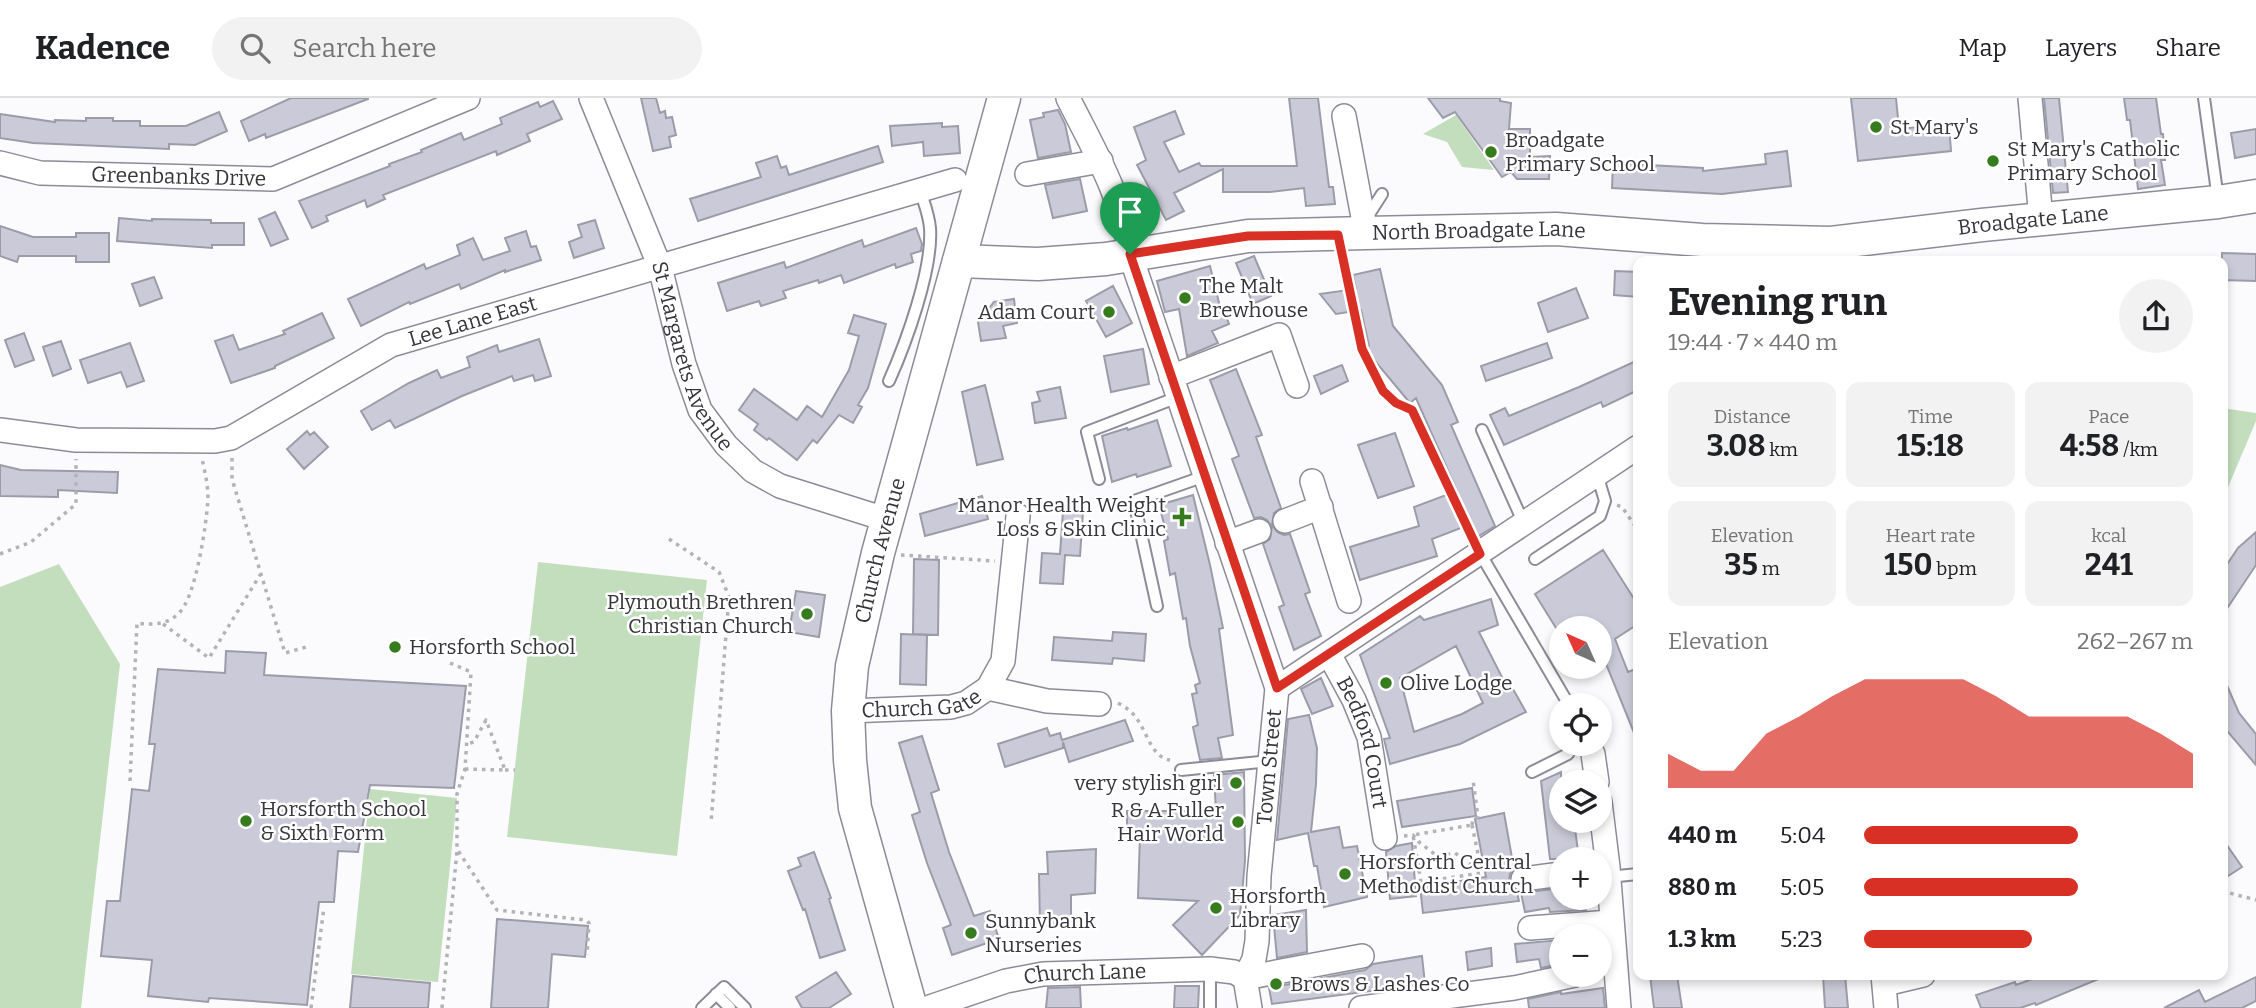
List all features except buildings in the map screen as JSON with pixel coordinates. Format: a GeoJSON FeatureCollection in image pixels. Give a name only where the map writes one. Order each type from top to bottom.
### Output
{"type":"FeatureCollection","features":[{"type":"Feature","properties":{"kind":"street","name":"Greenbanks Drive"},"geometry":{"type":"LineString","coordinates":[[0,163],[40,173],[273,178],[468,98]]}},
{"type":"Feature","properties":{"kind":"street","name":"St Margarets Avenue"},"geometry":{"type":"LineString","coordinates":[[591,98],[660,267],[684,364],[700,410],[726,446],[753,471],[780,486],[888,520]]}},
{"type":"Feature","properties":{"kind":"street","name":"Church Avenue"},"geometry":{"type":"LineString","coordinates":[[911,1008],[855,808],[848,711],[852,666],[878,553],[1004,98]]}},
{"type":"Feature","properties":{"kind":"street","name":"Town Street"},"geometry":{"type":"LineString","coordinates":[[1068,98],[1101,161],[1119,206],[1130,254],[1277,688],[1259,876],[1257,941],[1254,959],[1245,978],[1250,1008]]}},
{"type":"Feature","properties":{"kind":"street"},"geometry":{"type":"LineString","coordinates":[[2030,98],[2041,219]]}},
{"type":"Feature","properties":{"kind":"street"},"geometry":{"type":"LineString","coordinates":[[1344,116],[1356,230]]}},
{"type":"Feature","properties":{"kind":"street"},"geometry":{"type":"LineString","coordinates":[[1027,174],[1101,161]]}},
{"type":"Feature","properties":{"kind":"street","name":"Lee Lane East"},"geometry":{"type":"LineString","coordinates":[[0,430],[76,440],[231,438],[391,345],[955,180]]}},
{"type":"Feature","properties":{"kind":"street","name":"Broadgate Lane"},"geometry":{"type":"LineString","coordinates":[[1825,252],[2041,219],[2218,202],[2256,195]]}},
{"type":"Feature","properties":{"kind":"street","name":"North Broadgate Lane"},"geometry":{"type":"LineString","coordinates":[[959,261],[1038,264],[1106,259],[1248,236],[1356,230],[1556,229],[1715,240],[1825,252]]}},
{"type":"Feature","properties":{"kind":"street"},"geometry":{"type":"LineString","coordinates":[[1175,387],[1279,335],[1297,386]]}},
{"type":"Feature","properties":{"kind":"street"},"geometry":{"type":"LineString","coordinates":[[1277,688],[1633,450]]}},
{"type":"Feature","properties":{"kind":"street"},"geometry":{"type":"LineString","coordinates":[[1312,481],[1349,601]]}},
{"type":"Feature","properties":{"kind":"street"},"geometry":{"type":"LineString","coordinates":[[1285,521],[1321,507]]}},
{"type":"Feature","properties":{"kind":"street","name":"Church Gate"},"geometry":{"type":"LineString","coordinates":[[848,711],[951,707],[966,704],[988,688],[1003,661],[1018,516]]}},
{"type":"Feature","properties":{"kind":"street"},"geometry":{"type":"LineString","coordinates":[[1227,543],[1259,531]]}},
{"type":"Feature","properties":{"kind":"street","name":"Bedford Court"},"geometry":{"type":"LineString","coordinates":[[1329,654],[1354,700],[1369,737],[1385,838]]}},
{"type":"Feature","properties":{"kind":"street","name":"Church Gate"},"geometry":{"type":"LineString","coordinates":[[988,688],[1047,701],[1099,704]]}},
{"type":"Feature","properties":{"kind":"street"},"geometry":{"type":"LineString","coordinates":[[1523,879],[1549,876]]}},
{"type":"Feature","properties":{"kind":"street"},"geometry":{"type":"LineString","coordinates":[[1530,928],[1612,922],[1610,910]]}},
{"type":"Feature","properties":{"kind":"street"},"geometry":{"type":"LineString","coordinates":[[1245,978],[1362,956]]}},
{"type":"Feature","properties":{"kind":"street","name":"Church Lane"},"geometry":{"type":"LineString","coordinates":[[928,1008],[1006,981],[1043,974],[1210,969],[1234,972],[1245,978]]}},
{"type":"Feature","properties":{"kind":"street"},"geometry":{"type":"LineString","coordinates":[[1884,980],[1886,1008]]}},
{"type":"Feature","properties":{"kind":"street"},"geometry":{"type":"LineString","coordinates":[[1612,983],[1619,1008]]}},
{"type":"Feature","properties":{"kind":"street"},"geometry":{"type":"LineString","coordinates":[[1361,1008],[1515,998],[1549,985]]}},
{"type":"Feature","properties":{"kind":"lane"},"geometry":{"type":"LineString","coordinates":[[2204,98],[2218,202]]}},
{"type":"Feature","properties":{"kind":"lane"},"geometry":{"type":"LineString","coordinates":[[889,381],[906,341],[930,247],[928,217],[920,190]]}},
{"type":"Feature","properties":{"kind":"lane"},"geometry":{"type":"LineString","coordinates":[[1356,230],[1382,194]]}},
{"type":"Feature","properties":{"kind":"lane"},"geometry":{"type":"LineString","coordinates":[[1099,479],[1087,432],[1175,387]]}},
{"type":"Feature","properties":{"kind":"lane"},"geometry":{"type":"LineString","coordinates":[[1482,430],[1524,524]]}},
{"type":"Feature","properties":{"kind":"lane"},"geometry":{"type":"LineString","coordinates":[[1535,559],[1600,516],[1605,501],[1597,474]]}},
{"type":"Feature","properties":{"kind":"lane"},"geometry":{"type":"LineString","coordinates":[[1157,606],[1134,501],[1205,476]]}},
{"type":"Feature","properties":{"kind":"lane"},"geometry":{"type":"LineString","coordinates":[[1480,554],[1562,693]]}},
{"type":"Feature","properties":{"kind":"lane"},"geometry":{"type":"LineString","coordinates":[[1532,772],[1564,756]]}},
{"type":"Feature","properties":{"kind":"lane"},"geometry":{"type":"LineString","coordinates":[[1181,770],[1270,761]]}},
{"type":"Feature","properties":{"kind":"lane"},"geometry":{"type":"LineString","coordinates":[[1612,872],[1633,874]]}},
{"type":"Feature","properties":{"kind":"lane"},"geometry":{"type":"LineString","coordinates":[[1210,969],[1210,1008]]}},
{"type":"Feature","properties":{"kind":"lane"},"geometry":{"type":"LineString","coordinates":[[702,1008],[724,987],[745,1008]]}},
{"type":"Feature","properties":{"kind":"lane"},"geometry":{"type":"LineString","coordinates":[[716,994],[730,1008]]}},
{"type":"Feature","properties":{"kind":"path"},"geometry":{"type":"LineString","coordinates":[[1356,230],[1362,349],[1383,391],[1396,403],[1412,410],[1480,554]]}},
{"type":"Feature","properties":{"kind":"path"},"geometry":{"type":"LineString","coordinates":[[231,438],[232,479],[285,653],[310,646]]}},
{"type":"Feature","properties":{"kind":"path"},"geometry":{"type":"LineString","coordinates":[[0,554],[31,542],[76,504],[76,440]]}},
{"type":"Feature","properties":{"kind":"path"},"geometry":{"type":"LineString","coordinates":[[163,624],[181,612],[199,561],[208,496],[197,440]]}},
{"type":"Feature","properties":{"kind":"path"},"geometry":{"type":"LineString","coordinates":[[1605,501],[1622,507],[1633,523]]}},
{"type":"Feature","properties":{"kind":"path"},"geometry":{"type":"LineString","coordinates":[[669,539],[719,572],[729,597],[711,823]]}},
{"type":"Feature","properties":{"kind":"path"},"geometry":{"type":"LineString","coordinates":[[878,553],[1013,562]]}},
{"type":"Feature","properties":{"kind":"path"},"geometry":{"type":"LineString","coordinates":[[130,781],[137,623],[163,624],[209,658],[260,575]]}},
{"type":"Feature","properties":{"kind":"path"},"geometry":{"type":"LineString","coordinates":[[442,1008],[457,849],[457,794],[464,769],[471,672],[450,663]]}},
{"type":"Feature","properties":{"kind":"path"},"geometry":{"type":"LineString","coordinates":[[1099,704],[1110,701],[1130,710],[1157,752],[1164,759],[1173,760]]}},
{"type":"Feature","properties":{"kind":"path"},"geometry":{"type":"LineString","coordinates":[[466,744],[474,742],[486,720],[505,770]]}},
{"type":"Feature","properties":{"kind":"path"},"geometry":{"type":"LineString","coordinates":[[464,769],[514,770]]}},
{"type":"Feature","properties":{"kind":"path"},"geometry":{"type":"LineString","coordinates":[[1474,779],[1478,817],[1473,819],[1472,825],[1482,873]]}},
{"type":"Feature","properties":{"kind":"path"},"geometry":{"type":"LineString","coordinates":[[1385,838],[1472,825]]}},
{"type":"Feature","properties":{"kind":"path"},"geometry":{"type":"LineString","coordinates":[[1413,835],[1437,856],[1455,853],[1482,873]]}},
{"type":"Feature","properties":{"kind":"path"},"geometry":{"type":"LineString","coordinates":[[1413,835],[1421,882],[1482,873]]}},
{"type":"Feature","properties":{"kind":"path"},"geometry":{"type":"LineString","coordinates":[[457,849],[497,910],[585,920],[589,923],[587,955]]}},
{"type":"Feature","properties":{"kind":"path"},"geometry":{"type":"LineString","coordinates":[[2228,893],[2256,900]]}},
{"type":"Feature","properties":{"kind":"path"},"geometry":{"type":"LineString","coordinates":[[311,1008],[324,907]]}},
{"type":"Feature","properties":{"kind":"green space"},"geometry":{"type":"Polygon","coordinates":[[[1456,115],[1494,170],[1462,167],[1447,142],[1423,134],[1456,115]]]}},
{"type":"Feature","properties":{"kind":"green space"},"geometry":{"type":"Polygon","coordinates":[[[2228,409],[2256,413],[2256,421],[2228,487],[2228,409]]]}},
{"type":"Feature","properties":{"kind":"green space"},"geometry":{"type":"Polygon","coordinates":[[[538,562],[707,580],[677,856],[507,837],[538,562]]]}},
{"type":"Feature","properties":{"kind":"green space"},"geometry":{"type":"Polygon","coordinates":[[[59,564],[120,664],[81,1008],[0,1008],[0,587],[59,564]]]}},
{"type":"Feature","properties":{"kind":"green space"},"geometry":{"type":"Polygon","coordinates":[[[370,789],[457,798],[438,982],[351,974],[370,789]]]}},
{"type":"Feature","properties":{"kind":"place","name":"St Mary's"},"geometry":{"type":"Point","coordinates":[1876,127]}},
{"type":"Feature","properties":{"kind":"place","name":"Broadgate Primary School"},"geometry":{"type":"Point","coordinates":[1491,152]}},
{"type":"Feature","properties":{"kind":"place","name":"St Mary's Catholic Primary School"},"geometry":{"type":"Point","coordinates":[1993,161]}},
{"type":"Feature","properties":{"kind":"place","name":"The Malt Brewhouse"},"geometry":{"type":"Point","coordinates":[1185,298]}},
{"type":"Feature","properties":{"kind":"place","name":"Adam Court"},"geometry":{"type":"Point","coordinates":[1109,312]}},
{"type":"Feature","properties":{"kind":"place","name":"Manor Health Weight Loss & Skin Clinic"},"geometry":{"type":"Point","coordinates":[1182,517]}},
{"type":"Feature","properties":{"kind":"place","name":"Plymouth Brethren Christian Church"},"geometry":{"type":"Point","coordinates":[807,614]}},
{"type":"Feature","properties":{"kind":"place","name":"Horsforth School"},"geometry":{"type":"Point","coordinates":[395,647]}},
{"type":"Feature","properties":{"kind":"place","name":"Olive Lodge"},"geometry":{"type":"Point","coordinates":[1386,683]}},
{"type":"Feature","properties":{"kind":"place","name":"very stylish girl"},"geometry":{"type":"Point","coordinates":[1236,783]}},
{"type":"Feature","properties":{"kind":"place","name":"Horsforth School & Sixth Form"},"geometry":{"type":"Point","coordinates":[246,821]}},
{"type":"Feature","properties":{"kind":"place","name":"R & A Fuller Hair World"},"geometry":{"type":"Point","coordinates":[1238,822]}},
{"type":"Feature","properties":{"kind":"place","name":"Horsforth Central Methodist Church"},"geometry":{"type":"Point","coordinates":[1345,874]}},
{"type":"Feature","properties":{"kind":"place","name":"Horsforth Library"},"geometry":{"type":"Point","coordinates":[1216,908]}},
{"type":"Feature","properties":{"kind":"place","name":"Sunnybank Nurseries"},"geometry":{"type":"Point","coordinates":[971,933]}},
{"type":"Feature","properties":{"kind":"place","name":"Brows & Lashes Co"},"geometry":{"type":"Point","coordinates":[1276,984]}},
{"type":"Feature","properties":{"kind":"route"},"geometry":{"type":"LineString","coordinates":[[1338,235],[1362,349],[1383,391],[1396,403],[1412,410],[1480,554],[1277,688],[1130,254],[1248,236],[1338,235]]}}]}
